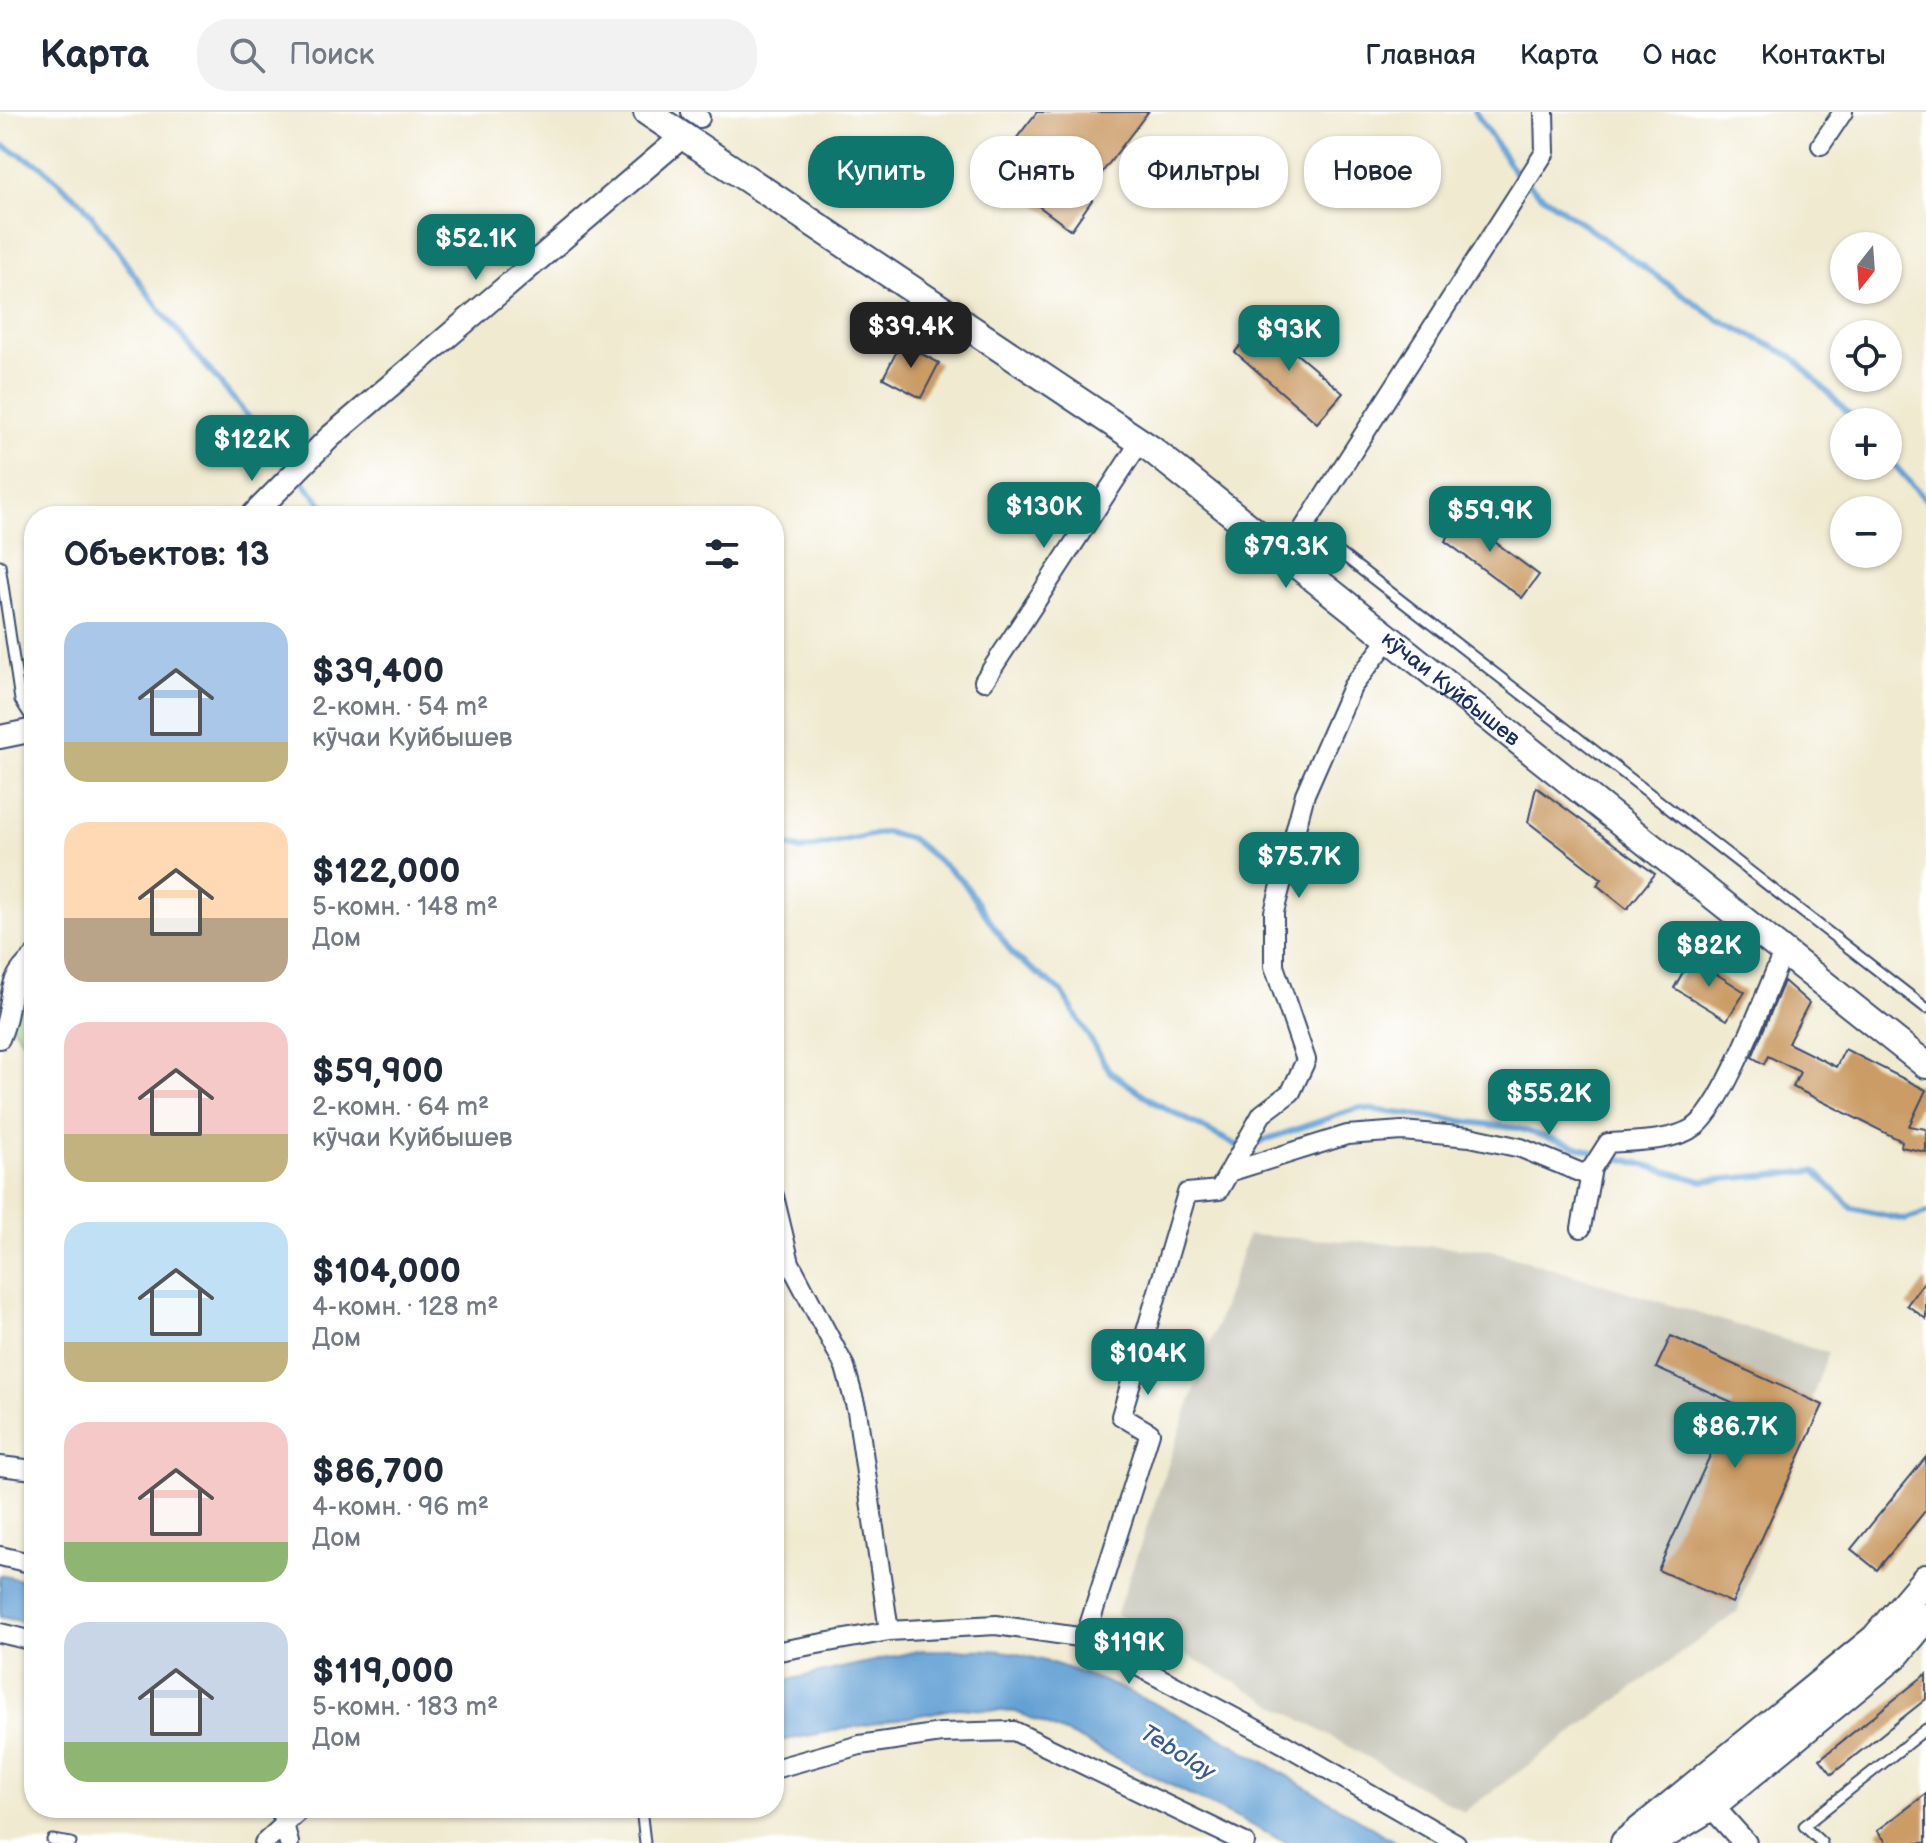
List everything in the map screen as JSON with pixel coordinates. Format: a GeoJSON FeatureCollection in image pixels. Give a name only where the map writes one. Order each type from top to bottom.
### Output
{"type":"FeatureCollection","features":[{"type":"Feature","properties":{"kind":"main road","name":"кӯчаи Куйбышев"},"geometry":{"type":"LineString","coordinates":[[647,112],[695,119],[1140,442],[1926,1065]]}},
{"type":"Feature","properties":{"kind":"main road"},"geometry":{"type":"LineString","coordinates":[[1650,1843],[1875,1639],[1926,1579]]}},
{"type":"Feature","properties":{"kind":"main road"},"geometry":{"type":"LineString","coordinates":[[1625,1843],[1703,1797],[1895,1655],[1926,1618]]}},
{"type":"Feature","properties":{"kind":"street"},"geometry":{"type":"LineString","coordinates":[[1285,557],[1545,152],[1544,112]]}},
{"type":"Feature","properties":{"kind":"street"},"geometry":{"type":"LineString","coordinates":[[1821,145],[1843,112]]}},
{"type":"Feature","properties":{"kind":"street"},"geometry":{"type":"LineString","coordinates":[[262,506],[342,427],[695,119]]}},
{"type":"Feature","properties":{"kind":"street"},"geometry":{"type":"LineString","coordinates":[[984,681],[1140,442]]}},
{"type":"Feature","properties":{"kind":"street"},"geometry":{"type":"LineString","coordinates":[[1085,1638],[1150,1433],[1121,1416],[1187,1193],[1219,1190],[1262,1114],[1291,1092],[1306,1060],[1274,966],[1274,912],[1305,794],[1352,687],[1389,639]]}},
{"type":"Feature","properties":{"kind":"street"},"geometry":{"type":"LineString","coordinates":[[0,737],[24,732]]}},
{"type":"Feature","properties":{"kind":"street"},"geometry":{"type":"LineString","coordinates":[[1234,1164],[1347,1135],[1402,1131],[1470,1137],[1521,1148],[1584,1174],[1592,1168],[1608,1143],[1664,1138],[1695,1127],[1722,1090],[1783,953]]}},
{"type":"Feature","properties":{"kind":"street"},"geometry":{"type":"LineString","coordinates":[[0,1039],[8,1012],[4,981],[24,962]]}},
{"type":"Feature","properties":{"kind":"street"},"geometry":{"type":"LineString","coordinates":[[1581,1228],[1592,1168]]}},
{"type":"Feature","properties":{"kind":"street"},"geometry":{"type":"LineString","coordinates":[[784,1238],[790,1263],[845,1367],[857,1411],[889,1631]]}},
{"type":"Feature","properties":{"kind":"street"},"geometry":{"type":"LineString","coordinates":[[0,1466],[24,1469]]}},
{"type":"Feature","properties":{"kind":"street"},"geometry":{"type":"LineString","coordinates":[[0,1556],[24,1562]]}},
{"type":"Feature","properties":{"kind":"street"},"geometry":{"type":"LineString","coordinates":[[784,1650],[889,1631],[996,1625],[1085,1638],[1282,1743],[1456,1843]]}},
{"type":"Feature","properties":{"kind":"street"},"geometry":{"type":"LineString","coordinates":[[0,1633],[24,1639]]}},
{"type":"Feature","properties":{"kind":"street"},"geometry":{"type":"LineString","coordinates":[[784,1766],[873,1743],[941,1733],[1014,1731],[1245,1843]]}},
{"type":"Feature","properties":{"kind":"street"},"geometry":{"type":"LineString","coordinates":[[1703,1797],[1745,1843]]}},
{"type":"Feature","properties":{"kind":"street"},"geometry":{"type":"LineString","coordinates":[[264,1843],[282,1818]]}},
{"type":"Feature","properties":{"kind":"street"},"geometry":{"type":"LineString","coordinates":[[283,1818],[289,1843]]}},
{"type":"Feature","properties":{"kind":"lane"},"geometry":{"type":"LineString","coordinates":[[1305,526],[1926,1008]]}},
{"type":"Feature","properties":{"kind":"lane"},"geometry":{"type":"LineString","coordinates":[[0,565],[20,700],[24,706]]}},
{"type":"Feature","properties":{"kind":"lane"},"geometry":{"type":"LineString","coordinates":[[1822,1843],[1804,1826],[1926,1729]]}},
{"type":"Feature","properties":{"kind":"lane"},"geometry":{"type":"LineString","coordinates":[[642,1818],[645,1843]]}},
{"type":"Feature","properties":{"kind":"lane"},"geometry":{"type":"LineString","coordinates":[[52,1840],[71,1843]]}},
{"type":"Feature","properties":{"kind":"shaded area"},"geometry":{"type":"Polygon","coordinates":[[[1248,1235],[1491,1250],[1828,1353],[1737,1612],[1464,1812],[1116,1615],[1248,1235]]]}},
{"type":"Feature","properties":{"kind":"green space"},"geometry":{"type":"Polygon","coordinates":[[[24,983],[24,1042],[0,1009],[0,1000],[24,983]]]}},
{"type":"Feature","properties":{"kind":"water"},"geometry":{"type":"Polygon","coordinates":[[[0,1575],[24,1581],[24,1622],[0,1617],[0,1575]]]}},
{"type":"Feature","properties":{"kind":"water","name":"Tebolay"},"geometry":{"type":"Polygon","coordinates":[[[922,1650],[1014,1653],[1063,1666],[1162,1707],[1260,1760],[1397,1843],[1287,1843],[1072,1736],[1016,1712],[958,1708],[784,1740],[784,1681],[922,1650]]]}},
{"type":"Feature","properties":{"kind":"building"},"geometry":{"type":"Polygon","coordinates":[[[1037,112],[1148,112],[1130,136],[1119,136],[1119,150],[1103,171],[1103,136],[1018,136],[1037,112]]]}},
{"type":"Feature","properties":{"kind":"building"},"geometry":{"type":"Polygon","coordinates":[[[1041,208],[1086,208],[1071,230],[1041,208]]]}},
{"type":"Feature","properties":{"kind":"building"},"geometry":{"type":"Polygon","coordinates":[[[1260,323],[1343,393],[1317,423],[1235,352],[1260,323]]]}},
{"type":"Feature","properties":{"kind":"building"},"geometry":{"type":"Polygon","coordinates":[[[901,343],[939,363],[921,398],[883,378],[901,343]]]}},
{"type":"Feature","properties":{"kind":"building"},"geometry":{"type":"Polygon","coordinates":[[[1473,504],[1485,512],[1475,527],[1539,575],[1522,598],[1445,541],[1473,504]]]}},
{"type":"Feature","properties":{"kind":"building"},"geometry":{"type":"Polygon","coordinates":[[[1536,787],[1655,874],[1627,909],[1597,885],[1602,879],[1528,822],[1536,787]]]}},
{"type":"Feature","properties":{"kind":"building"},"geometry":{"type":"Polygon","coordinates":[[[1691,958],[1745,992],[1727,1020],[1674,988],[1691,958]]]}},
{"type":"Feature","properties":{"kind":"building"},"geometry":{"type":"Polygon","coordinates":[[[1784,981],[1809,1003],[1788,1043],[1836,1067],[1845,1049],[1926,1090],[1909,1126],[1926,1129],[1926,1152],[1901,1147],[1902,1141],[1793,1087],[1800,1072],[1768,1056],[1764,1064],[1752,1057],[1784,981]]]}},
{"type":"Feature","properties":{"kind":"building"},"geometry":{"type":"Polygon","coordinates":[[[1926,1279],[1926,1319],[1907,1305],[1926,1279]]]}},
{"type":"Feature","properties":{"kind":"building"},"geometry":{"type":"Polygon","coordinates":[[[1671,1336],[1823,1405],[1732,1603],[1658,1570],[1734,1403],[1656,1368],[1671,1336]]]}},
{"type":"Feature","properties":{"kind":"building"},"geometry":{"type":"Polygon","coordinates":[[[1926,1457],[1926,1510],[1877,1570],[1851,1549],[1926,1457]]]}},
{"type":"Feature","properties":{"kind":"building"},"geometry":{"type":"Polygon","coordinates":[[[1926,1674],[1926,1699],[1832,1774],[1820,1759],[1926,1674]]]}},
{"type":"Feature","properties":{"kind":"building"},"geometry":{"type":"Polygon","coordinates":[[[1926,1794],[1926,1843],[1887,1843],[1877,1831],[1926,1794]]]}},
{"type":"Feature","properties":{"kind":"waterway"},"geometry":{"type":"LineString","coordinates":[[1475,112],[1516,174],[1544,197],[1716,318],[1793,357],[1843,408]]}},
{"type":"Feature","properties":{"kind":"waterway"},"geometry":{"type":"LineString","coordinates":[[0,144],[41,166],[83,204],[160,310],[291,469]]}},
{"type":"Feature","properties":{"kind":"waterway"},"geometry":{"type":"LineString","coordinates":[[1902,473],[1926,500]]}},
{"type":"Feature","properties":{"kind":"waterway"},"geometry":{"type":"LineString","coordinates":[[299,477],[324,506]]}},
{"type":"Feature","properties":{"kind":"waterway"},"geometry":{"type":"LineString","coordinates":[[784,845],[801,850],[885,832],[912,839],[962,880],[1014,956],[1062,992],[1110,1072],[1155,1103],[1236,1145],[1253,1144],[1358,1108],[1517,1128],[1591,1151]]}},
{"type":"Feature","properties":{"kind":"waterway"},"geometry":{"type":"LineString","coordinates":[[1612,1156],[1702,1181],[1815,1171],[1852,1208],[1905,1220],[1926,1213]]}}]}
